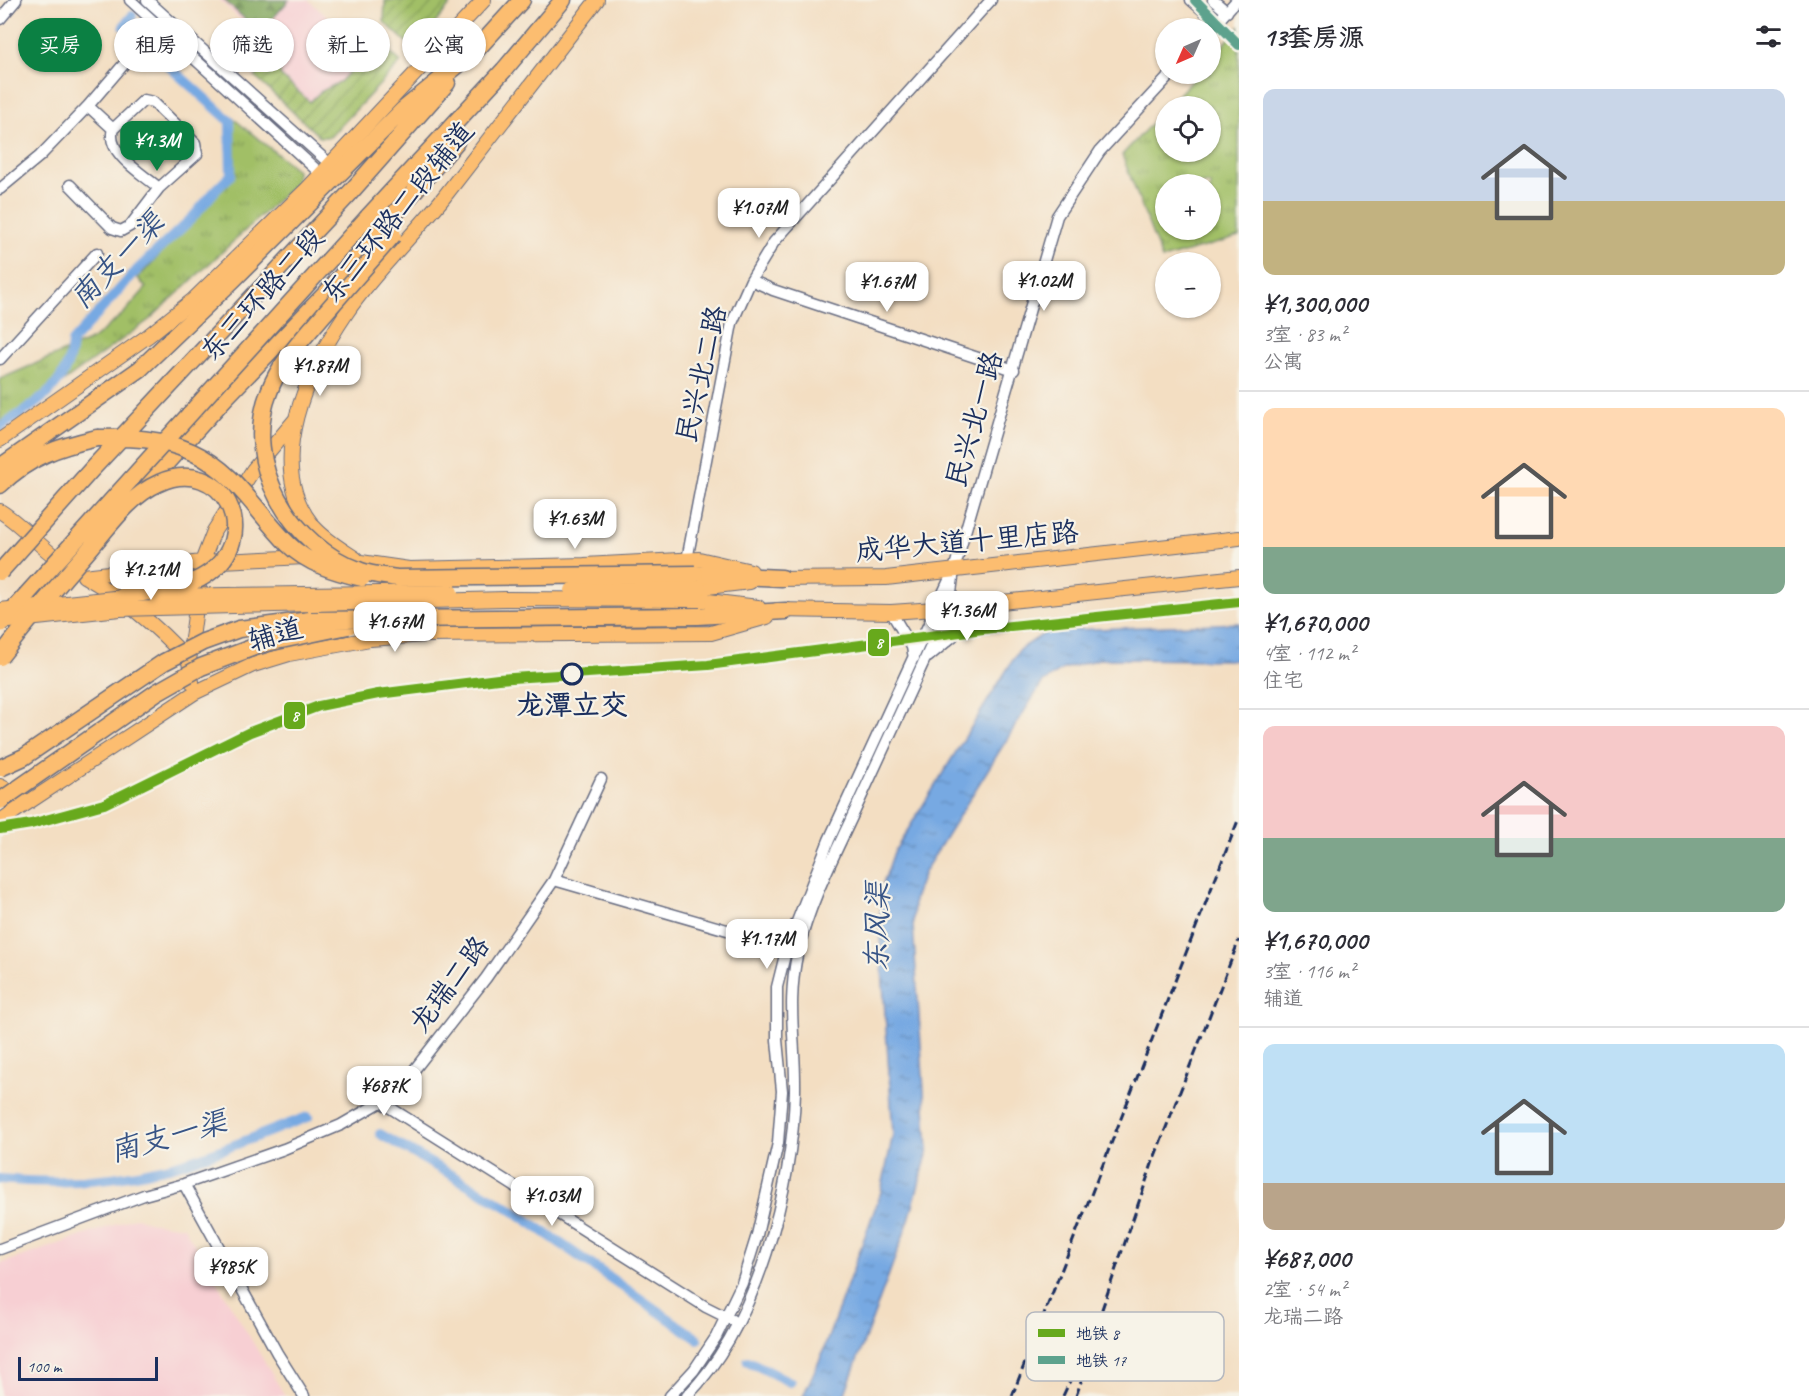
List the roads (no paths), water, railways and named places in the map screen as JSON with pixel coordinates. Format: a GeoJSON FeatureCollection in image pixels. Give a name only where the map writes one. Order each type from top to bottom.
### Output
{"type":"FeatureCollection","features":[{"type":"Feature","properties":{"kind":"highway","name":"东三环路二段"},"geometry":{"type":"LineString","coordinates":[[486,39],[522,0]]}},
{"type":"Feature","properties":{"kind":"highway","name":"东三环路二段"},"geometry":{"type":"LineString","coordinates":[[0,623],[504,70],[564,0]]}},
{"type":"Feature","properties":{"kind":"highway"},"geometry":{"type":"LineString","coordinates":[[397,578],[362,571],[334,558],[293,523],[276,498],[265,466],[261,439],[262,415],[268,391],[296,346],[388,233],[456,142],[504,70]]}},
{"type":"Feature","properties":{"kind":"highway"},"geometry":{"type":"LineString","coordinates":[[0,467],[140,369],[186,326],[327,173],[449,72]]}},
{"type":"Feature","properties":{"kind":"highway","name":"东三环路二段"},"geometry":{"type":"LineString","coordinates":[[0,572],[349,194],[456,72]]}},
{"type":"Feature","properties":{"kind":"highway"},"geometry":{"type":"LineString","coordinates":[[0,657],[50,593],[226,397],[388,233]]}},
{"type":"Feature","properties":{"kind":"highway"},"geometry":{"type":"LineString","coordinates":[[0,454],[134,358],[186,326]]}},
{"type":"Feature","properties":{"kind":"highway"},"geometry":{"type":"LineString","coordinates":[[0,485],[12,474],[54,448],[97,438],[137,437],[163,442],[193,452],[210,462],[247,494],[289,546],[333,572],[363,579],[397,578],[696,588],[786,611]]}},
{"type":"Feature","properties":{"kind":"highway"},"geometry":{"type":"LineString","coordinates":[[123,597],[196,581],[225,558],[234,538],[235,523],[226,497],[219,489],[198,479],[173,478],[139,494]]}},
{"type":"Feature","properties":{"kind":"highway"},"geometry":{"type":"LineString","coordinates":[[0,768],[24,757],[164,662],[203,642],[239,629],[273,622],[377,619],[782,578]]}},
{"type":"Feature","properties":{"kind":"highway"},"geometry":{"type":"LineString","coordinates":[[0,801],[157,692],[201,667],[262,644],[377,619]]}},
{"type":"Feature","properties":{"kind":"main road"},"geometry":{"type":"LineString","coordinates":[[0,440],[148,336],[193,300],[327,173],[484,0]]}},
{"type":"Feature","properties":{"kind":"main road","name":"东三环路二段辅道"},"geometry":{"type":"LineString","coordinates":[[359,561],[327,539],[304,511],[297,494],[291,453],[297,417],[322,352],[349,310],[442,200],[597,0]]}},
{"type":"Feature","properties":{"kind":"main road"},"geometry":{"type":"LineString","coordinates":[[194,693],[189,662],[202,562],[226,508],[253,470],[297,417]]}},
{"type":"Feature","properties":{"kind":"main road"},"geometry":{"type":"LineString","coordinates":[[0,511],[46,552],[128,602],[152,622],[189,662]]}},
{"type":"Feature","properties":{"kind":"main road","name":"成华大道十里店路"},"geometry":{"type":"LineString","coordinates":[[782,578],[886,578],[1239,538]]}},
{"type":"Feature","properties":{"kind":"main road"},"geometry":{"type":"LineString","coordinates":[[84,576],[202,562],[296,556],[359,561],[391,568],[696,588]]}},
{"type":"Feature","properties":{"kind":"main road"},"geometry":{"type":"LineString","coordinates":[[786,611],[891,612],[1239,577]]}},
{"type":"Feature","properties":{"kind":"main road"},"geometry":{"type":"LineString","coordinates":[[0,623],[120,609],[505,599],[696,588]]}},
{"type":"Feature","properties":{"kind":"main road"},"geometry":{"type":"LineString","coordinates":[[0,610],[123,597],[696,588]]}},
{"type":"Feature","properties":{"kind":"main road","name":"辅道"},"geometry":{"type":"LineString","coordinates":[[0,821],[194,693],[253,665],[289,654],[370,639],[425,635],[711,633],[786,611]]}},
{"type":"Feature","properties":{"kind":"main road"},"geometry":{"type":"LineString","coordinates":[[0,786],[28,801]]}},
{"type":"Feature","properties":{"kind":"street"},"geometry":{"type":"LineString","coordinates":[[0,19],[16,0]]}},
{"type":"Feature","properties":{"kind":"street"},"geometry":{"type":"LineString","coordinates":[[130,0],[159,18]]}},
{"type":"Feature","properties":{"kind":"street"},"geometry":{"type":"LineString","coordinates":[[147,0],[160,18]]}},
{"type":"Feature","properties":{"kind":"street","name":"民兴北二路"},"geometry":{"type":"LineString","coordinates":[[696,588],[732,323],[750,280],[774,242],[991,0]]}},
{"type":"Feature","properties":{"kind":"street"},"geometry":{"type":"LineString","coordinates":[[1191,0],[1207,18]]}},
{"type":"Feature","properties":{"kind":"street"},"geometry":{"type":"LineString","coordinates":[[1213,0],[1227,12]]}},
{"type":"Feature","properties":{"kind":"street"},"geometry":{"type":"LineString","coordinates":[[1221,18],[1237,0]]}},
{"type":"Feature","properties":{"kind":"street"},"geometry":{"type":"LineString","coordinates":[[198,53],[327,173]]}},
{"type":"Feature","properties":{"kind":"street"},"geometry":{"type":"LineString","coordinates":[[0,189],[40,156],[117,72]]}},
{"type":"Feature","properties":{"kind":"street","name":"民兴北一路"},"geometry":{"type":"LineString","coordinates":[[793,949],[942,608],[1014,370],[1057,216],[1100,151],[1162,84]]}},
{"type":"Feature","properties":{"kind":"street"},"geometry":{"type":"LineString","coordinates":[[70,185],[112,228],[121,231],[130,226],[159,188],[197,154],[195,143],[168,115],[153,102],[144,100],[113,129],[110,138],[113,148],[159,188]]}},
{"type":"Feature","properties":{"kind":"street"},"geometry":{"type":"LineString","coordinates":[[87,106],[113,129]]}},
{"type":"Feature","properties":{"kind":"street"},"geometry":{"type":"LineString","coordinates":[[0,359],[97,253]]}},
{"type":"Feature","properties":{"kind":"street"},"geometry":{"type":"LineString","coordinates":[[750,280],[773,291],[1014,370]]}},
{"type":"Feature","properties":{"kind":"street"},"geometry":{"type":"LineString","coordinates":[[891,612],[919,660],[994,602]]}},
{"type":"Feature","properties":{"kind":"street","name":"龙瑞二路"},"geometry":{"type":"LineString","coordinates":[[0,1249],[144,1195],[184,1184],[294,1145],[341,1125],[381,1102],[411,1074],[472,996],[554,880],[601,779]]}},
{"type":"Feature","properties":{"kind":"street"},"geometry":{"type":"LineString","coordinates":[[554,880],[793,949]]}},
{"type":"Feature","properties":{"kind":"street"},"geometry":{"type":"LineString","coordinates":[[670,1396],[694,1370],[726,1317],[742,1283],[757,1235],[778,1143],[782,1091],[777,1041],[777,987],[793,949]]}},
{"type":"Feature","properties":{"kind":"street"},"geometry":{"type":"LineString","coordinates":[[687,1396],[702,1381],[739,1323],[764,1256],[790,1147],[795,1089],[790,991],[793,949]]}},
{"type":"Feature","properties":{"kind":"street"},"geometry":{"type":"LineString","coordinates":[[381,1102],[706,1307],[739,1323]]}},
{"type":"Feature","properties":{"kind":"street"},"geometry":{"type":"LineString","coordinates":[[184,1184],[277,1353],[304,1396]]}},
{"type":"Feature","properties":{"kind":"water"},"geometry":{"type":"Polygon","coordinates":[[[1239,623],[1239,660],[1099,659],[1063,669],[1042,683],[924,872],[914,899],[913,925],[928,1151],[909,1220],[844,1396],[803,1396],[821,1357],[881,1192],[893,1134],[879,923],[883,884],[894,852],[1019,650],[1048,631],[1239,623]]]}},
{"type":"Feature","properties":{"kind":"waterway","name":"南支一渠"},"geometry":{"type":"LineString","coordinates":[[0,427],[48,393],[64,371],[72,342],[137,270],[192,218],[231,175],[230,121],[124,26],[132,16]]}},
{"type":"Feature","properties":{"kind":"waterway","name":"南支一渠"},"geometry":{"type":"LineString","coordinates":[[0,1179],[64,1182],[106,1179],[148,1172],[204,1156],[308,1117]]}},
{"type":"Feature","properties":{"kind":"waterway","name":"南支一渠"},"geometry":{"type":"LineString","coordinates":[[380,1134],[514,1211],[698,1339]]}},
{"type":"Feature","properties":{"kind":"waterway","name":"南支一渠"},"geometry":{"type":"LineString","coordinates":[[748,1361],[790,1382]]}},
{"type":"Feature","properties":{"kind":"railway"},"geometry":{"type":"LineString","coordinates":[[1045,1312],[1239,818]]}},
{"type":"Feature","properties":{"kind":"railway"},"geometry":{"type":"LineString","coordinates":[[1101,1312],[1153,1161],[1239,940]]}},
{"type":"Feature","properties":{"kind":"railway"},"geometry":{"type":"LineString","coordinates":[[1012,1396],[1026,1360]]}},
{"type":"Feature","properties":{"kind":"railway"},"geometry":{"type":"LineString","coordinates":[[1063,1396],[1070,1381]]}},
{"type":"Feature","properties":{"kind":"railway"},"geometry":{"type":"LineString","coordinates":[[1076,1396],[1081,1381]]}},
{"type":"Feature","properties":{"kind":"metro line","name":"17"},"geometry":{"type":"LineString","coordinates":[[1195,0],[1239,45]]}},
{"type":"Feature","properties":{"kind":"metro line","name":"8"},"geometry":{"type":"LineString","coordinates":[[0,829],[31,824],[104,804],[250,732],[319,706],[378,694],[498,679],[708,665],[983,629],[1239,602]]}},
{"type":"Feature","properties":{"kind":"place","name":"龙潭立交"},"geometry":{"type":"Point","coordinates":[572,674]}},
{"type":"Feature","properties":{"kind":"water label","name":"东风渠"},"geometry":{"type":"Point","coordinates":[877,927]}}]}
